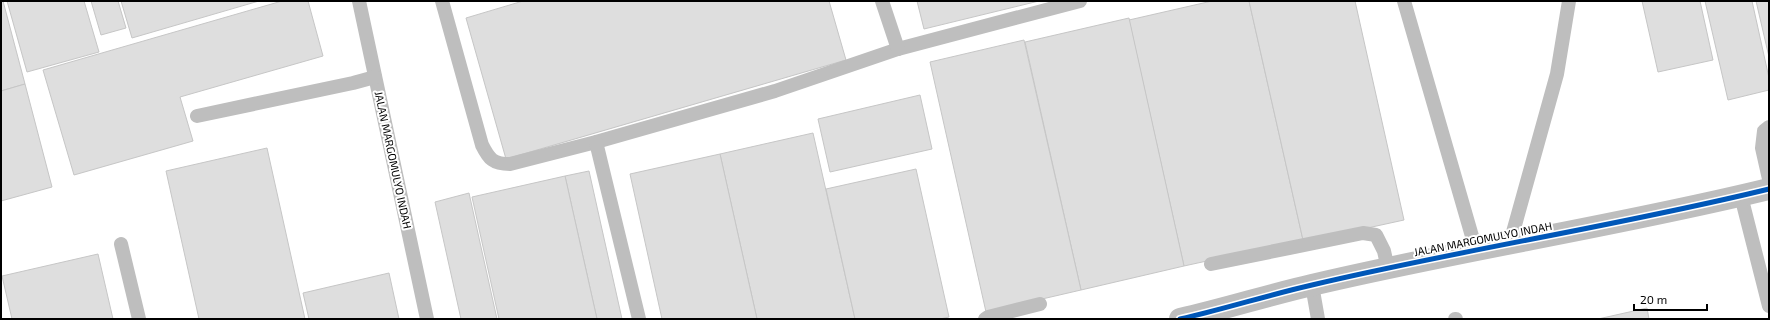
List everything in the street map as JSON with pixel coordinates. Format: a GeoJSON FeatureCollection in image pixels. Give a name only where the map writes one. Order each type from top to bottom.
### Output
{"type":"FeatureCollection","features":[{"type":"Feature","properties":{"kind":"street","name":"JALAN MARGOMULYO INDAH"},"geometry":{"type":"LineString","coordinates":[[1180,319],[1202,317],[1312,285],[1510,243],[1608,225],[1769,189]]}},
{"type":"Feature","properties":{"kind":"lane","name":"JALAN MARGOMULYO INDAH"},"geometry":{"type":"LineString","coordinates":[[358,1],[427,319]]}},
{"type":"Feature","properties":{"kind":"lane"},"geometry":{"type":"LineString","coordinates":[[442,1],[482,145],[488,156],[498,164],[510,164],[596,142],[775,91],[898,49],[1080,1]]}},
{"type":"Feature","properties":{"kind":"lane"},"geometry":{"type":"LineString","coordinates":[[882,1],[898,49]]}},
{"type":"Feature","properties":{"kind":"lane"},"geometry":{"type":"LineString","coordinates":[[1404,1],[1476,250]]}},
{"type":"Feature","properties":{"kind":"lane"},"geometry":{"type":"LineString","coordinates":[[1510,243],[1557,74],[1569,1]]}},
{"type":"Feature","properties":{"kind":"lane"},"geometry":{"type":"LineString","coordinates":[[197,116],[375,77]]}},
{"type":"Feature","properties":{"kind":"lane"},"geometry":{"type":"LineString","coordinates":[[1769,127],[1764,131],[1762,148],[1769,179]]}},
{"type":"Feature","properties":{"kind":"lane"},"geometry":{"type":"LineString","coordinates":[[596,142],[639,319]]}},
{"type":"Feature","properties":{"kind":"lane"},"geometry":{"type":"LineString","coordinates":[[1741,196],[1769,306]]}},
{"type":"Feature","properties":{"kind":"lane"},"geometry":{"type":"LineString","coordinates":[[1211,264],[1363,233],[1376,235],[1384,252],[1388,269]]}},
{"type":"Feature","properties":{"kind":"lane"},"geometry":{"type":"LineString","coordinates":[[121,244],[139,319]]}},
{"type":"Feature","properties":{"kind":"lane"},"geometry":{"type":"LineString","coordinates":[[1312,285],[1318,319]]}},
{"type":"Feature","properties":{"kind":"lane"},"geometry":{"type":"LineString","coordinates":[[985,319],[1040,304]]}},
{"type":"Feature","properties":{"kind":"building"},"geometry":{"type":"Polygon","coordinates":[[[1,1],[3,1],[25,84],[1,91],[1,1]]]}},
{"type":"Feature","properties":{"kind":"building"},"geometry":{"type":"Polygon","coordinates":[[[7,1],[84,1],[99,52],[27,72],[7,1]]]}},
{"type":"Feature","properties":{"kind":"building"},"geometry":{"type":"Polygon","coordinates":[[[91,1],[118,1],[126,28],[101,35],[91,1]]]}},
{"type":"Feature","properties":{"kind":"building"},"geometry":{"type":"Polygon","coordinates":[[[121,1],[259,1],[132,38],[121,1]]]}},
{"type":"Feature","properties":{"kind":"building"},"geometry":{"type":"Polygon","coordinates":[[[282,1],[308,1],[323,56],[180,97],[193,141],[74,175],[43,70],[282,1]]]}},
{"type":"Feature","properties":{"kind":"building"},"geometry":{"type":"Polygon","coordinates":[[[523,1],[829,1],[846,60],[506,159],[466,18],[523,1]]]}},
{"type":"Feature","properties":{"kind":"building"},"geometry":{"type":"Polygon","coordinates":[[[917,1],[1039,1],[924,29],[917,1]]]}},
{"type":"Feature","properties":{"kind":"building"},"geometry":{"type":"Polygon","coordinates":[[[1212,1],[1249,1],[1303,240],[1184,266],[1129,20],[1212,1]]]}},
{"type":"Feature","properties":{"kind":"building"},"geometry":{"type":"Polygon","coordinates":[[[1249,1],[1355,1],[1404,220],[1317,239],[1303,240],[1249,1]]]}},
{"type":"Feature","properties":{"kind":"building"},"geometry":{"type":"Polygon","coordinates":[[[1642,1],[1700,1],[1713,60],[1658,72],[1642,1]]]}},
{"type":"Feature","properties":{"kind":"building"},"geometry":{"type":"Polygon","coordinates":[[[1705,1],[1752,1],[1769,78],[1769,90],[1728,100],[1705,1]]]}},
{"type":"Feature","properties":{"kind":"building"},"geometry":{"type":"Polygon","coordinates":[[[1756,1],[1769,1],[1769,57],[1756,1]]]}},
{"type":"Feature","properties":{"kind":"building"},"geometry":{"type":"Polygon","coordinates":[[[1129,18],[1184,266],[1081,290],[1025,42],[1129,18]]]}},
{"type":"Feature","properties":{"kind":"building"},"geometry":{"type":"Polygon","coordinates":[[[1024,40],[1081,290],[986,312],[930,62],[1024,40]]]}},
{"type":"Feature","properties":{"kind":"building"},"geometry":{"type":"Polygon","coordinates":[[[25,84],[52,187],[1,201],[1,91],[25,84]]]}},
{"type":"Feature","properties":{"kind":"building"},"geometry":{"type":"Polygon","coordinates":[[[920,95],[932,149],[830,172],[818,119],[920,95]]]}},
{"type":"Feature","properties":{"kind":"building"},"geometry":{"type":"Polygon","coordinates":[[[813,133],[855,319],[757,319],[720,154],[813,133]]]}},
{"type":"Feature","properties":{"kind":"building"},"geometry":{"type":"Polygon","coordinates":[[[267,148],[305,319],[199,319],[166,171],[267,148]]]}},
{"type":"Feature","properties":{"kind":"building"},"geometry":{"type":"Polygon","coordinates":[[[720,154],[757,319],[662,319],[630,174],[720,154]]]}},
{"type":"Feature","properties":{"kind":"building"},"geometry":{"type":"Polygon","coordinates":[[[916,169],[949,317],[940,319],[855,319],[826,189],[916,169]]]}},
{"type":"Feature","properties":{"kind":"building"},"geometry":{"type":"Polygon","coordinates":[[[589,171],[622,319],[597,319],[565,176],[589,171]]]}},
{"type":"Feature","properties":{"kind":"building"},"geometry":{"type":"Polygon","coordinates":[[[565,176],[597,319],[499,319],[472,197],[565,176]]]}},
{"type":"Feature","properties":{"kind":"building"},"geometry":{"type":"Polygon","coordinates":[[[469,193],[497,319],[461,319],[435,202],[469,193]]]}},
{"type":"Feature","properties":{"kind":"building"},"geometry":{"type":"Polygon","coordinates":[[[98,254],[113,319],[12,319],[2,276],[98,254]]]}},
{"type":"Feature","properties":{"kind":"building"},"geometry":{"type":"Polygon","coordinates":[[[389,273],[399,319],[309,319],[303,293],[389,273]]]}},
{"type":"Feature","properties":{"kind":"building"},"geometry":{"type":"Polygon","coordinates":[[[1647,308],[1649,319],[1598,319],[1647,308]]]}},
{"type":"Feature","properties":{"kind":"cycle path"},"geometry":{"type":"LineString","coordinates":[[1180,319],[1369,272],[1655,215],[1769,189]]}}]}
